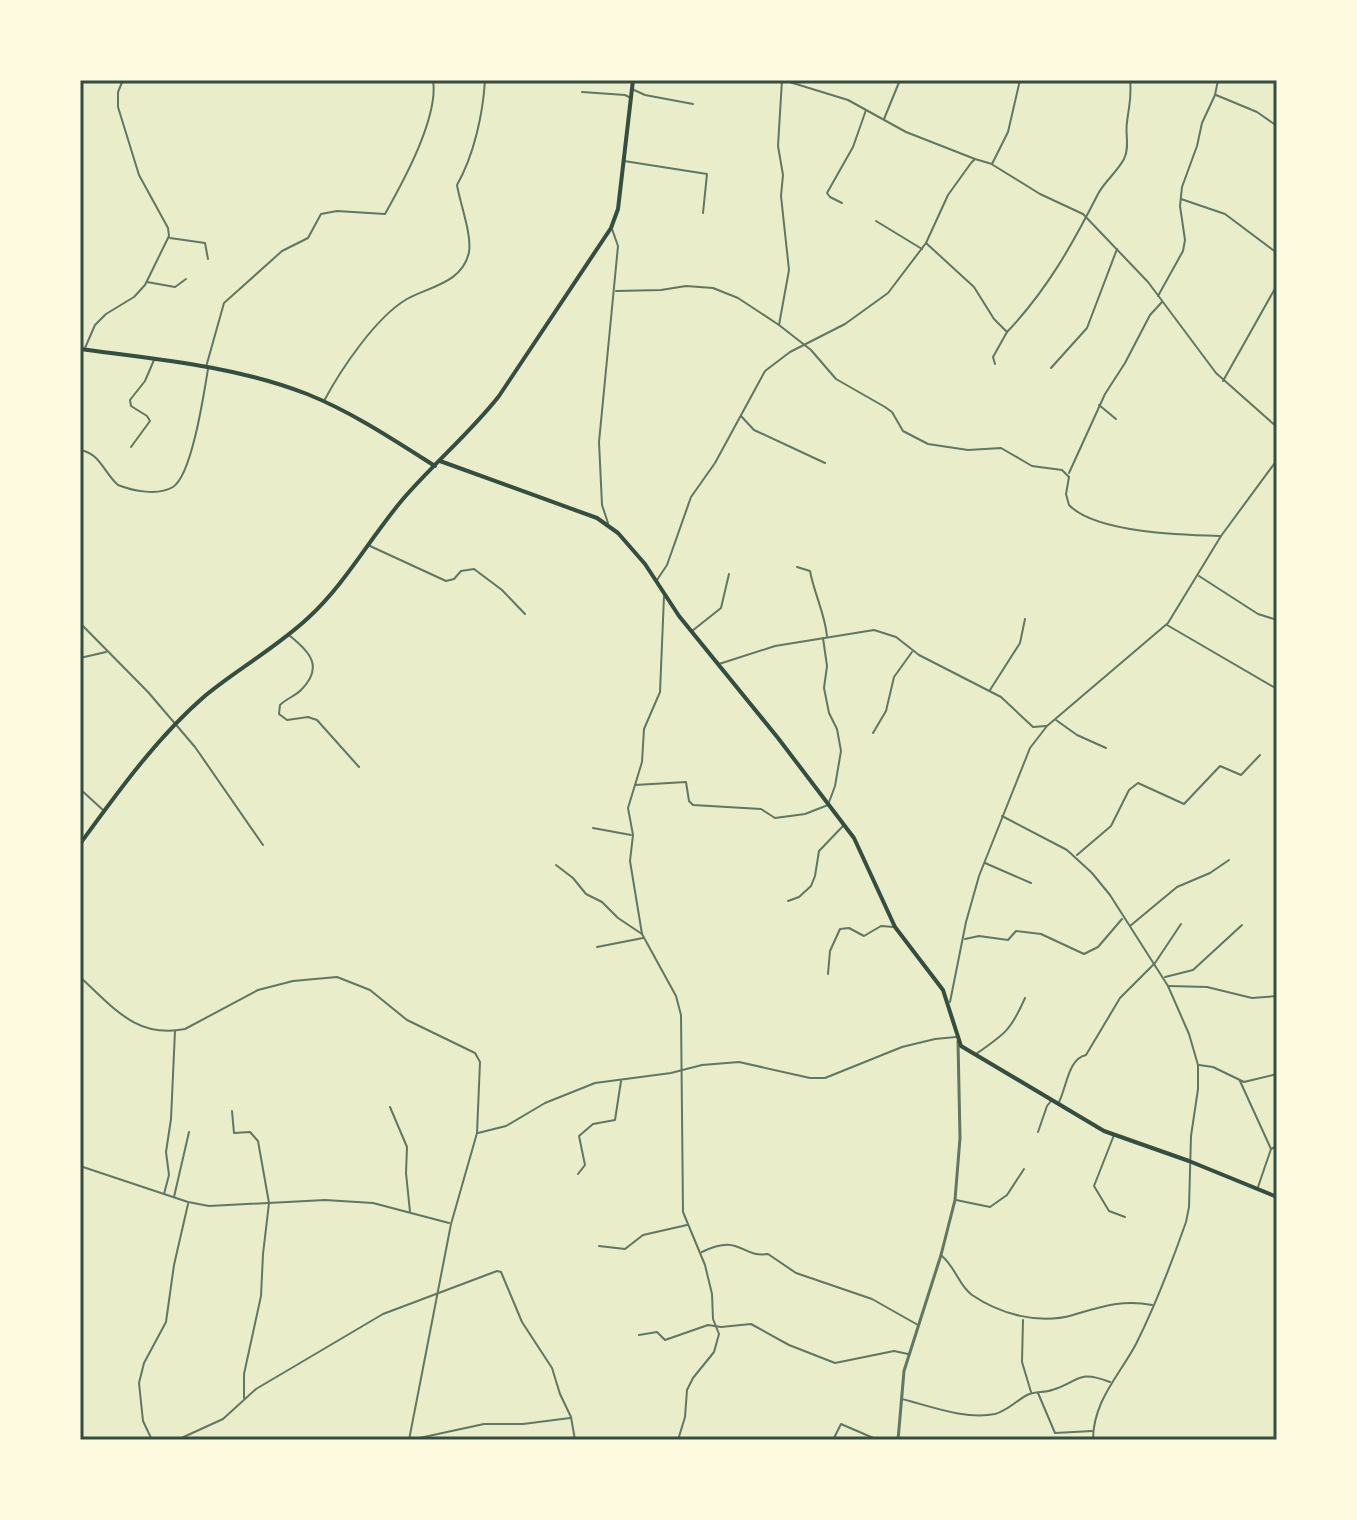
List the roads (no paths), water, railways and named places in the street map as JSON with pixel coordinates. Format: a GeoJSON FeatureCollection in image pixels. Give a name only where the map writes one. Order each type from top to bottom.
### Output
{"type":"FeatureCollection","features":[{"type":"Feature","properties":{"kind":"main road"},"geometry":{"type":"LineString","coordinates":[[80,844],[175,724],[222,683],[289,635],[332,593],[405,497],[479,422],[499,396],[611,228],[618,209],[633,80]]}},
{"type":"Feature","properties":{"kind":"main road"},"geometry":{"type":"LineString","coordinates":[[82,349],[207,368],[289,388],[324,402],[435,466]]}},
{"type":"Feature","properties":{"kind":"main road"},"geometry":{"type":"LineString","coordinates":[[440,461],[597,518],[608,525],[645,564],[691,632],[845,826],[864,856],[895,927],[950,1002],[958,1038],[975,1055],[1114,1135],[1189,1161],[1276,1197]]}},
{"type":"Feature","properties":{"kind":"street"},"geometry":{"type":"LineString","coordinates":[[82,349],[95,325],[106,314],[141,291],[169,238],[168,228],[139,175],[118,107],[118,92],[123,80]]}},
{"type":"Feature","properties":{"kind":"street"},"geometry":{"type":"LineString","coordinates":[[80,450],[97,457],[118,485],[153,492],[172,487],[183,473],[191,453],[207,368],[224,303],[282,251],[308,238],[321,214],[337,211],[385,214],[422,139],[434,98],[433,80]]}},
{"type":"Feature","properties":{"kind":"street"},"geometry":{"type":"LineString","coordinates":[[324,402],[359,347],[397,307],[411,297],[445,282],[465,261],[469,242],[457,185],[466,170],[485,80]]}},
{"type":"Feature","properties":{"kind":"street"},"geometry":{"type":"LineString","coordinates":[[779,325],[789,270],[781,196],[783,175],[778,146],[782,80],[848,100],[931,144],[992,164],[1040,194],[1078,211],[1158,296],[1223,381],[1277,427]]}},
{"type":"Feature","properties":{"kind":"street"},"geometry":{"type":"LineString","coordinates":[[884,120],[900,80]]}},
{"type":"Feature","properties":{"kind":"street"},"geometry":{"type":"LineString","coordinates":[[992,164],[1008,132],[1020,80]]}},
{"type":"Feature","properties":{"kind":"street"},"geometry":{"type":"LineString","coordinates":[[995,364],[993,357],[1007,332],[1031,307],[1088,219],[1099,191],[1124,160],[1128,147],[1126,124],[1132,99],[1130,80]]}},
{"type":"Feature","properties":{"kind":"street"},"geometry":{"type":"LineString","coordinates":[[1158,296],[1183,251],[1185,240],[1180,199],[1218,80]]}},
{"type":"Feature","properties":{"kind":"street"},"geometry":{"type":"LineString","coordinates":[[632,89],[645,95],[693,104]]}},
{"type":"Feature","properties":{"kind":"street"},"geometry":{"type":"LineString","coordinates":[[582,92],[631,98]]}},
{"type":"Feature","properties":{"kind":"street"},"geometry":{"type":"LineString","coordinates":[[1215,95],[1257,112],[1277,126]]}},
{"type":"Feature","properties":{"kind":"street"},"geometry":{"type":"LineString","coordinates":[[842,203],[827,193],[853,147],[866,110]]}},
{"type":"Feature","properties":{"kind":"street"},"geometry":{"type":"LineString","coordinates":[[656,581],[667,565],[691,497],[715,463],[767,368],[875,304],[922,249],[948,195],[975,159]]}},
{"type":"Feature","properties":{"kind":"street"},"geometry":{"type":"LineString","coordinates":[[622,161],[707,174],[703,213]]}},
{"type":"Feature","properties":{"kind":"street"},"geometry":{"type":"LineString","coordinates":[[1180,199],[1219,210],[1277,253]]}},
{"type":"Feature","properties":{"kind":"street"},"geometry":{"type":"LineString","coordinates":[[876,221],[922,249]]}},
{"type":"Feature","properties":{"kind":"street"},"geometry":{"type":"LineString","coordinates":[[608,525],[602,505],[599,442],[618,246],[611,228]]}},
{"type":"Feature","properties":{"kind":"street"},"geometry":{"type":"LineString","coordinates":[[169,238],[205,243],[208,259]]}},
{"type":"Feature","properties":{"kind":"street"},"geometry":{"type":"LineString","coordinates":[[926,243],[974,287],[994,319],[1007,332]]}},
{"type":"Feature","properties":{"kind":"street"},"geometry":{"type":"LineString","coordinates":[[1051,368],[1087,328],[1117,249]]}},
{"type":"Feature","properties":{"kind":"street"},"geometry":{"type":"LineString","coordinates":[[147,282],[175,287],[186,279]]}},
{"type":"Feature","properties":{"kind":"street"},"geometry":{"type":"LineString","coordinates":[[1223,381],[1277,285]]}},
{"type":"Feature","properties":{"kind":"street"},"geometry":{"type":"LineString","coordinates":[[615,291],[686,286],[713,288],[738,298],[811,350],[836,379],[885,407],[903,431],[928,444],[968,450],[1001,448],[1032,466],[1062,470],[1068,474]]}},
{"type":"Feature","properties":{"kind":"street"},"geometry":{"type":"LineString","coordinates":[[1162,302],[1150,315],[1099,405],[1068,474],[1066,500],[1074,511],[1116,525],[1171,535],[1221,536]]}},
{"type":"Feature","properties":{"kind":"street"},"geometry":{"type":"LineString","coordinates":[[131,447],[150,421],[131,406],[130,400],[145,381],[154,360]]}},
{"type":"Feature","properties":{"kind":"street"},"geometry":{"type":"LineString","coordinates":[[1099,405],[1116,419]]}},
{"type":"Feature","properties":{"kind":"street"},"geometry":{"type":"LineString","coordinates":[[740,415],[754,430],[825,463]]}},
{"type":"Feature","properties":{"kind":"street"},"geometry":{"type":"LineString","coordinates":[[950,1002],[966,922],[984,863],[1026,756],[1047,726],[1167,625],[1221,536],[1277,460]]}},
{"type":"Feature","properties":{"kind":"street"},"geometry":{"type":"LineString","coordinates":[[369,545],[446,581],[454,579],[461,571],[474,569],[502,590],[525,614]]}},
{"type":"Feature","properties":{"kind":"street"},"geometry":{"type":"LineString","coordinates":[[635,785],[686,782],[689,801],[693,805],[761,809],[775,818],[805,814],[828,805],[841,751],[824,688],[826,624],[820,613],[810,571],[797,567]]}},
{"type":"Feature","properties":{"kind":"street"},"geometry":{"type":"LineString","coordinates":[[691,632],[721,608],[729,574]]}},
{"type":"Feature","properties":{"kind":"street"},"geometry":{"type":"LineString","coordinates":[[1198,575],[1258,614],[1277,620]]}},
{"type":"Feature","properties":{"kind":"street"},"geometry":{"type":"LineString","coordinates":[[664,596],[660,692],[645,722],[642,762],[628,808],[633,835],[631,869],[643,936],[679,1005],[683,1205],[701,1253],[712,1294],[713,1319],[719,1334],[714,1352],[687,1390],[685,1417],[678,1440]]}},
{"type":"Feature","properties":{"kind":"street"},"geometry":{"type":"LineString","coordinates":[[989,691],[1020,643],[1025,619]]}},
{"type":"Feature","properties":{"kind":"street"},"geometry":{"type":"LineString","coordinates":[[80,623],[148,692],[195,747],[263,845]]}},
{"type":"Feature","properties":{"kind":"street"},"geometry":{"type":"LineString","coordinates":[[1167,625],[1277,689]]}},
{"type":"Feature","properties":{"kind":"street"},"geometry":{"type":"LineString","coordinates":[[717,664],[751,651],[874,630],[896,637],[913,650],[1006,700],[1033,727],[1047,726]]}},
{"type":"Feature","properties":{"kind":"street"},"geometry":{"type":"LineString","coordinates":[[289,635],[310,655],[313,671],[302,689],[280,705],[279,714],[287,720],[308,717],[317,720],[359,767]]}},
{"type":"Feature","properties":{"kind":"street"},"geometry":{"type":"LineString","coordinates":[[873,733],[886,711],[894,677],[913,650]]}},
{"type":"Feature","properties":{"kind":"street"},"geometry":{"type":"LineString","coordinates":[[80,658],[107,652]]}},
{"type":"Feature","properties":{"kind":"street"},"geometry":{"type":"LineString","coordinates":[[1055,720],[1077,735],[1106,748]]}},
{"type":"Feature","properties":{"kind":"street"},"geometry":{"type":"LineString","coordinates":[[1076,856],[1111,826],[1129,790],[1138,783],[1184,804],[1220,766],[1241,775],[1260,755]]}},
{"type":"Feature","properties":{"kind":"street"},"geometry":{"type":"LineString","coordinates":[[80,789],[104,812]]}},
{"type":"Feature","properties":{"kind":"street"},"geometry":{"type":"LineString","coordinates":[[1002,816],[1076,856],[1103,885],[1164,978],[1189,1034],[1198,1065],[1186,1222],[1135,1345],[1102,1399],[1093,1440]]}},
{"type":"Feature","properties":{"kind":"street"},"geometry":{"type":"LineString","coordinates":[[788,901],[799,897],[811,886],[819,851],[845,826]]}},
{"type":"Feature","properties":{"kind":"street"},"geometry":{"type":"LineString","coordinates":[[593,828],[633,835]]}},
{"type":"Feature","properties":{"kind":"street"},"geometry":{"type":"LineString","coordinates":[[1129,927],[1177,887],[1210,873],[1229,860]]}},
{"type":"Feature","properties":{"kind":"street"},"geometry":{"type":"LineString","coordinates":[[984,863],[1031,883]]}},
{"type":"Feature","properties":{"kind":"street"},"geometry":{"type":"LineString","coordinates":[[556,865],[573,878],[586,894],[602,902],[643,936]]}},
{"type":"Feature","properties":{"kind":"street"},"geometry":{"type":"LineString","coordinates":[[964,940],[979,936],[1008,940],[1016,931],[1028,931],[1084,954],[1098,947],[1123,917]]}},
{"type":"Feature","properties":{"kind":"street"},"geometry":{"type":"LineString","coordinates":[[1058,1103],[1073,1062],[1086,1055],[1120,998],[1155,963],[1181,924]]}},
{"type":"Feature","properties":{"kind":"street"},"geometry":{"type":"LineString","coordinates":[[1164,978],[1193,970],[1242,925]]}},
{"type":"Feature","properties":{"kind":"street"},"geometry":{"type":"LineString","coordinates":[[828,974],[830,951],[840,929],[849,928],[864,936],[881,926],[895,927]]}},
{"type":"Feature","properties":{"kind":"street"},"geometry":{"type":"LineString","coordinates":[[597,947],[643,936]]}},
{"type":"Feature","properties":{"kind":"street"},"geometry":{"type":"LineString","coordinates":[[80,977],[122,1017],[153,1028],[175,1031],[185,1029],[258,990],[321,977],[337,977],[379,996],[422,1029],[475,1053],[480,1062],[481,1078],[477,1133],[451,1224],[409,1440],[484,1424],[523,1424],[571,1417]]}},
{"type":"Feature","properties":{"kind":"street"},"geometry":{"type":"LineString","coordinates":[[1168,986],[1200,986],[1262,999],[1277,996]]}},
{"type":"Feature","properties":{"kind":"street"},"geometry":{"type":"LineString","coordinates":[[975,1055],[1007,1032],[1014,1024],[1025,998]]}},
{"type":"Feature","properties":{"kind":"street"},"geometry":{"type":"LineString","coordinates":[[164,1195],[169,1175],[166,1152],[171,1119],[175,1031]]}},
{"type":"Feature","properties":{"kind":"street"},"geometry":{"type":"LineString","coordinates":[[477,1133],[506,1126],[545,1103],[581,1087],[621,1079],[739,1062],[810,1078],[825,1078],[902,1047],[935,1039],[958,1038],[960,1138],[955,1200],[909,1354],[898,1440]]}},
{"type":"Feature","properties":{"kind":"street"},"geometry":{"type":"LineString","coordinates":[[1198,1065],[1213,1067],[1249,1082],[1277,1074]]}},
{"type":"Feature","properties":{"kind":"street"},"geometry":{"type":"LineString","coordinates":[[578,1174],[585,1165],[579,1136],[593,1124],[615,1120],[621,1079]]}},
{"type":"Feature","properties":{"kind":"street"},"geometry":{"type":"LineString","coordinates":[[1238,1080],[1244,1086],[1271,1149],[1257,1188]]}},
{"type":"Feature","properties":{"kind":"street"},"geometry":{"type":"LineString","coordinates":[[1038,1132],[1052,1100]]}},
{"type":"Feature","properties":{"kind":"street"},"geometry":{"type":"LineString","coordinates":[[390,1107],[407,1147],[410,1213]]}},
{"type":"Feature","properties":{"kind":"street"},"geometry":{"type":"LineString","coordinates":[[232,1111],[234,1133],[253,1133],[258,1141],[269,1203],[263,1244],[261,1296],[244,1374],[244,1399]]}},
{"type":"Feature","properties":{"kind":"street"},"geometry":{"type":"LineString","coordinates":[[174,1198],[189,1132]]}},
{"type":"Feature","properties":{"kind":"street"},"geometry":{"type":"LineString","coordinates":[[1114,1135],[1094,1186],[1109,1211],[1125,1217]]}},
{"type":"Feature","properties":{"kind":"street"},"geometry":{"type":"LineString","coordinates":[[1271,1149],[1277,1146]]}},
{"type":"Feature","properties":{"kind":"street"},"geometry":{"type":"LineString","coordinates":[[80,1166],[164,1195],[209,1206],[325,1200],[373,1203],[451,1224]]}},
{"type":"Feature","properties":{"kind":"street"},"geometry":{"type":"LineString","coordinates":[[955,1200],[990,1207],[1007,1195],[1024,1169]]}},
{"type":"Feature","properties":{"kind":"street"},"geometry":{"type":"LineString","coordinates":[[1276,1197],[1277,1228]]}},
{"type":"Feature","properties":{"kind":"street"},"geometry":{"type":"LineString","coordinates":[[152,1440],[143,1421],[139,1383],[144,1363],[166,1322],[174,1265],[188,1202]]}},
{"type":"Feature","properties":{"kind":"street"},"geometry":{"type":"LineString","coordinates":[[599,1246],[625,1249],[643,1235],[689,1225]]}},
{"type":"Feature","properties":{"kind":"street"},"geometry":{"type":"LineString","coordinates":[[701,1253],[730,1244],[759,1255],[768,1254],[796,1273],[872,1299],[919,1326]]}},
{"type":"Feature","properties":{"kind":"street"},"geometry":{"type":"LineString","coordinates":[[941,1255],[955,1269],[969,1293],[991,1306],[1024,1317],[1071,1316],[1107,1305],[1152,1305]]}},
{"type":"Feature","properties":{"kind":"street"},"geometry":{"type":"LineString","coordinates":[[177,1440],[223,1419],[244,1399],[288,1369],[383,1314],[494,1271],[501,1272],[522,1322],[552,1368],[561,1399],[571,1417],[575,1440]]}},
{"type":"Feature","properties":{"kind":"street"},"geometry":{"type":"LineString","coordinates":[[1277,1280],[1277,1301]]}},
{"type":"Feature","properties":{"kind":"street"},"geometry":{"type":"LineString","coordinates":[[1024,1317],[1022,1362],[1032,1393]]}},
{"type":"Feature","properties":{"kind":"street"},"geometry":{"type":"LineString","coordinates":[[639,1335],[657,1332],[665,1340],[708,1325],[756,1325],[789,1345],[835,1363],[894,1351],[909,1354]]}},
{"type":"Feature","properties":{"kind":"street"},"geometry":{"type":"LineString","coordinates":[[901,1398],[946,1410],[990,1415],[1000,1413],[1032,1393],[1052,1391],[1082,1376],[1110,1382]]}},
{"type":"Feature","properties":{"kind":"street"},"geometry":{"type":"LineString","coordinates":[[1038,1392],[1055,1433],[1093,1431]]}},
{"type":"Feature","properties":{"kind":"street"},"geometry":{"type":"LineString","coordinates":[[833,1440],[839,1425],[844,1424],[878,1440]]}}]}
